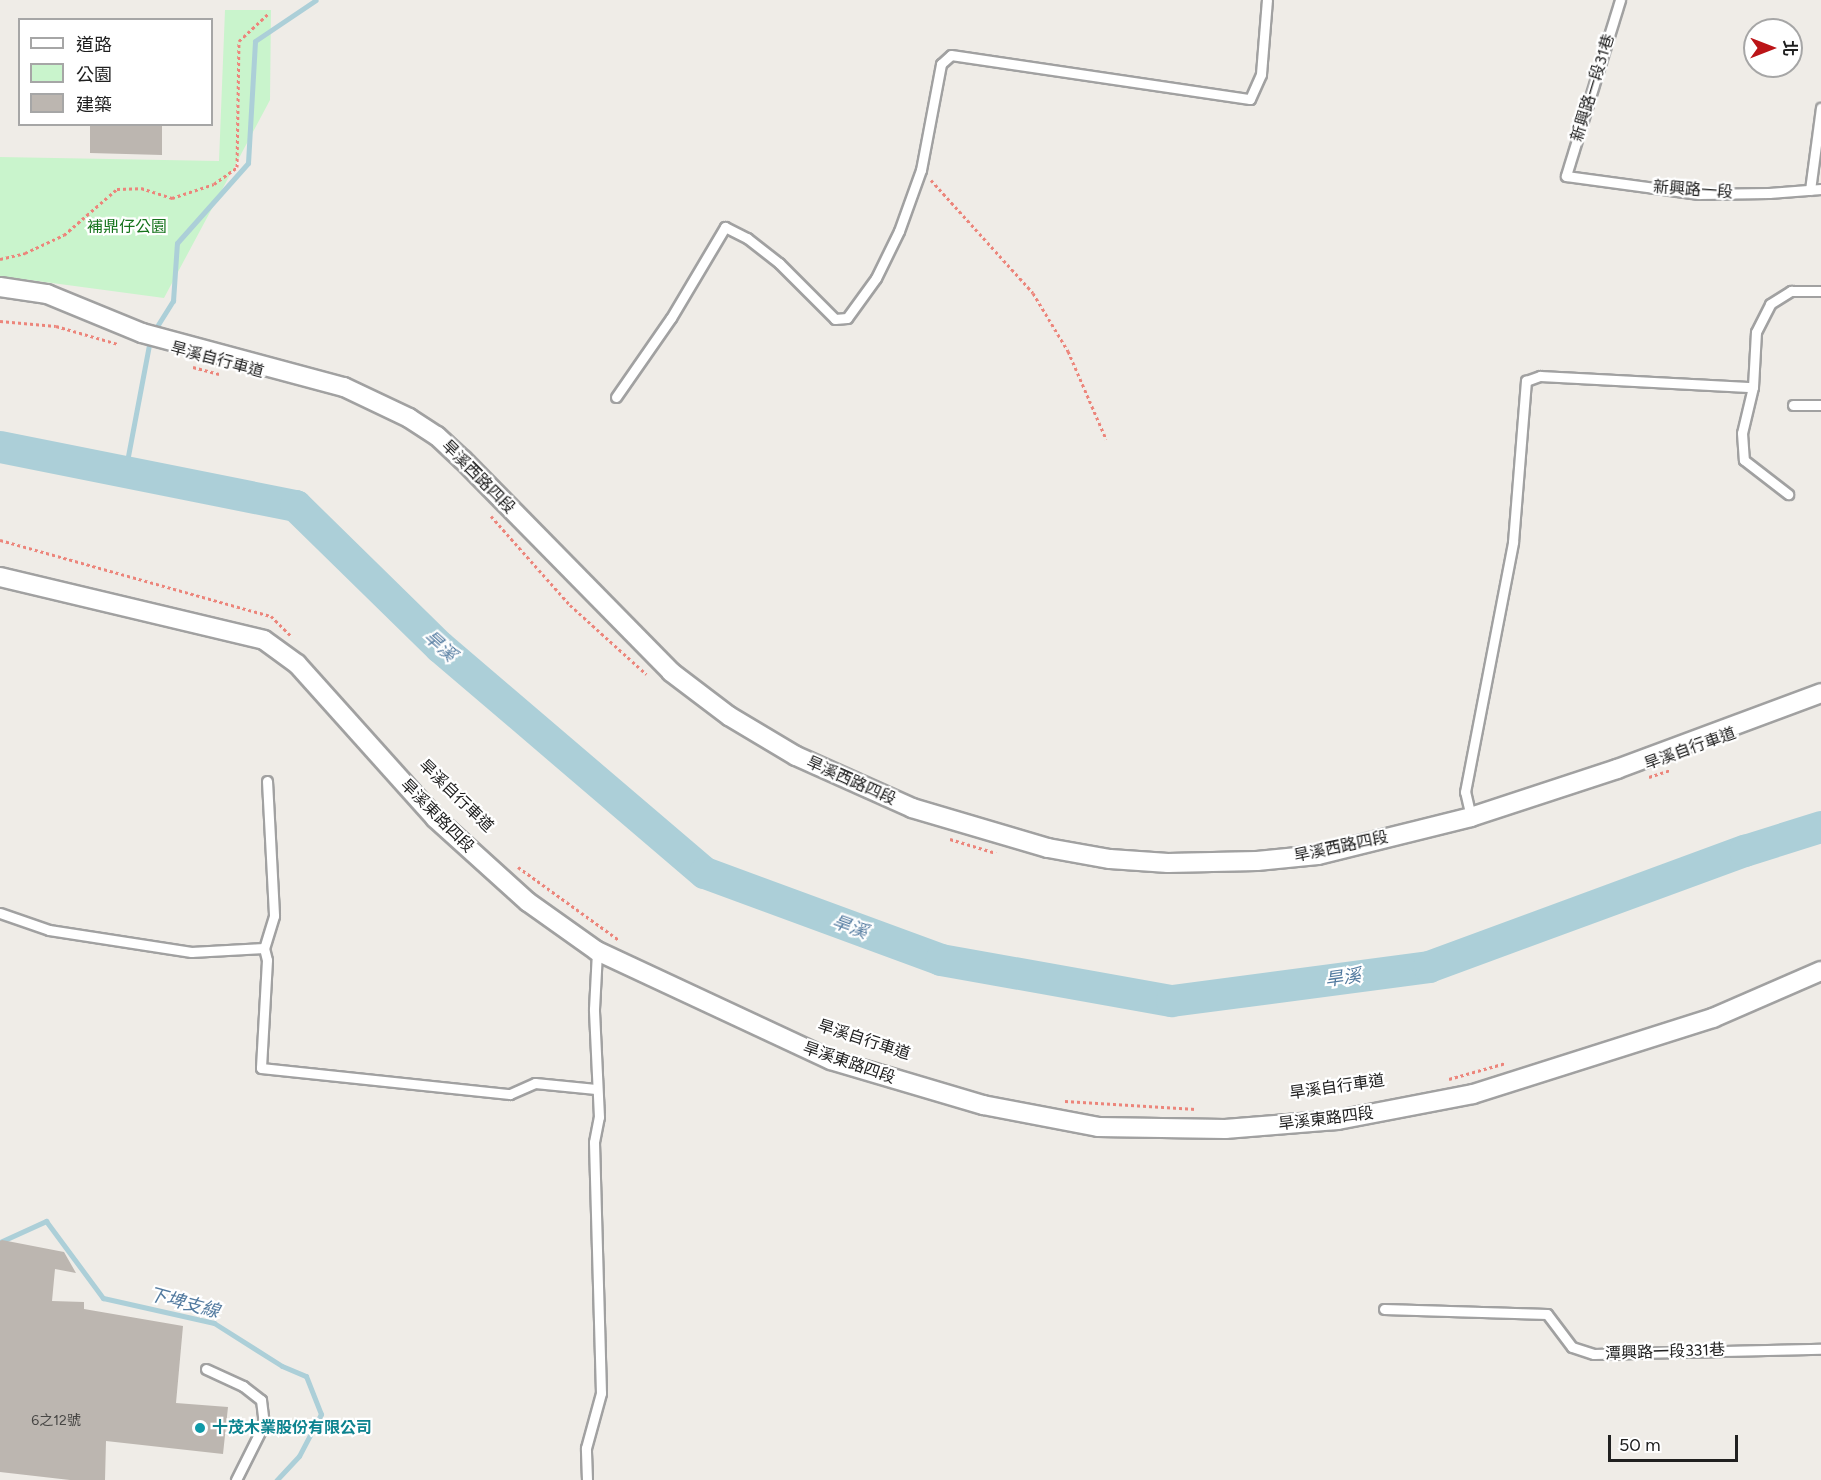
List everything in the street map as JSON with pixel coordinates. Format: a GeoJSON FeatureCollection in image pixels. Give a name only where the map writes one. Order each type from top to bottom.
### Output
{"type":"FeatureCollection","features":[{"type":"Feature","properties":{"kind":"street","name":"旱溪西路四段"},"geometry":{"type":"LineString","coordinates":[[0,287],[47,294],[151,335],[344,387],[409,418],[437,436],[671,672],[729,716],[796,756],[912,808],[1048,848],[1110,859],[1168,863],[1257,861],[1318,855],[1471,817],[1617,769],[1821,693]]}},
{"type":"Feature","properties":{"kind":"street","name":"旱溪東路四段"},"geometry":{"type":"LineString","coordinates":[[0,578],[264,640],[297,664],[435,818],[528,902],[597,951],[831,1060],[983,1105],[1098,1126],[1214,1129],[1338,1120],[1473,1094],[1713,1018],[1821,971]]}},
{"type":"Feature","properties":{"kind":"lane"},"geometry":{"type":"LineString","coordinates":[[616,397],[671,318],[725,227],[747,238],[780,263],[835,319],[847,318],[876,278],[899,231],[921,170],[941,64],[951,55],[1250,99],[1261,74],[1267,0]]}},
{"type":"Feature","properties":{"kind":"lane","name":"新興路一段31巷"},"geometry":{"type":"LineString","coordinates":[[1566,176],[1620,0]]}},
{"type":"Feature","properties":{"kind":"lane"},"geometry":{"type":"LineString","coordinates":[[1810,190],[1821,108]]}},
{"type":"Feature","properties":{"kind":"lane","name":"新興路一段"},"geometry":{"type":"LineString","coordinates":[[1566,176],[1699,194],[1769,193],[1821,189]]}},
{"type":"Feature","properties":{"kind":"lane"},"geometry":{"type":"LineString","coordinates":[[1788,494],[1744,460],[1742,433],[1753,387],[1756,332],[1770,304],[1791,291],[1821,291]]}},
{"type":"Feature","properties":{"kind":"lane"},"geometry":{"type":"LineString","coordinates":[[1471,817],[1465,792],[1514,542],[1526,381],[1540,376],[1753,387]]}},
{"type":"Feature","properties":{"kind":"lane"},"geometry":{"type":"LineString","coordinates":[[1793,405],[1821,405]]}},
{"type":"Feature","properties":{"kind":"lane"},"geometry":{"type":"LineString","coordinates":[[267,781],[274,916],[264,948],[267,960],[261,1068],[510,1094],[535,1083],[596,1089]]}},
{"type":"Feature","properties":{"kind":"lane"},"geometry":{"type":"LineString","coordinates":[[0,913],[49,930],[191,952],[264,948]]}},
{"type":"Feature","properties":{"kind":"lane"},"geometry":{"type":"LineString","coordinates":[[587,1480],[586,1448],[601,1393],[594,1142],[599,1117],[594,1009],[597,951]]}},
{"type":"Feature","properties":{"kind":"lane","name":"潭興路一段331巷"},"geometry":{"type":"LineString","coordinates":[[1384,1309],[1547,1314],[1572,1347],[1594,1354],[1821,1349]]}},
{"type":"Feature","properties":{"kind":"lane"},"geometry":{"type":"LineString","coordinates":[[206,1369],[243,1386],[261,1400],[264,1424],[237,1480]]}},
{"type":"Feature","properties":{"kind":"path"},"geometry":{"type":"LineString","coordinates":[[0,258],[25,253],[64,235],[117,189],[141,188],[172,198],[214,184],[237,167],[239,41],[268,14]]}},
{"type":"Feature","properties":{"kind":"path"},"geometry":{"type":"LineString","coordinates":[[921,170],[1033,293],[1068,351],[1106,439]]}},
{"type":"Feature","properties":{"kind":"path"},"geometry":{"type":"LineString","coordinates":[[0,321],[56,326],[127,347]]}},
{"type":"Feature","properties":{"kind":"path","name":"旱溪自行車道"},"geometry":{"type":"LineString","coordinates":[[190,366],[222,374]]}},
{"type":"Feature","properties":{"kind":"path"},"geometry":{"type":"LineString","coordinates":[[485,509],[570,605],[651,679]]}},
{"type":"Feature","properties":{"kind":"path"},"geometry":{"type":"LineString","coordinates":[[0,540],[271,616],[294,639]]}},
{"type":"Feature","properties":{"kind":"path","name":"旱溪自行車道"},"geometry":{"type":"LineString","coordinates":[[1644,778],[1676,768]]}},
{"type":"Feature","properties":{"kind":"path"},"geometry":{"type":"LineString","coordinates":[[939,836],[1002,855]]}},
{"type":"Feature","properties":{"kind":"path"},"geometry":{"type":"LineString","coordinates":[[509,860],[620,941]]}},
{"type":"Feature","properties":{"kind":"path"},"geometry":{"type":"LineString","coordinates":[[1442,1081],[1508,1063]]}},
{"type":"Feature","properties":{"kind":"path"},"geometry":{"type":"LineString","coordinates":[[1063,1101],[1200,1110]]}},
{"type":"Feature","properties":{"kind":"green space","name":"補鼎仔公園"},"geometry":{"type":"Polygon","coordinates":[[[225,10],[271,10],[270,100],[164,298],[0,276],[0,157],[219,161],[225,10]]]}},
{"type":"Feature","properties":{"kind":"building"},"geometry":{"type":"Polygon","coordinates":[[[90,126],[162,126],[162,155],[90,153],[90,126]]]}},
{"type":"Feature","properties":{"kind":"building"},"geometry":{"type":"Polygon","coordinates":[[[0,1241],[64,1252],[76,1273],[55,1269],[52,1301],[84,1302],[84,1309],[183,1326],[176,1403],[228,1407],[223,1454],[106,1441],[105,1480],[70,1480],[0,1472],[0,1241]]]}},
{"type":"Feature","properties":{"kind":"waterway"},"geometry":{"type":"LineString","coordinates":[[154,331],[173,301],[177,243],[248,163],[255,41],[316,0]]}},
{"type":"Feature","properties":{"kind":"waterway"},"geometry":{"type":"LineString","coordinates":[[125,472],[150,340]]}},
{"type":"Feature","properties":{"kind":"waterway","name":"旱溪"},"geometry":{"type":"LineString","coordinates":[[0,447],[296,506],[440,647],[705,873],[941,960],[1172,1001],[1429,967],[1745,851],[1821,827]]}},
{"type":"Feature","properties":{"kind":"waterway","name":"下埤支線"},"geometry":{"type":"LineString","coordinates":[[0,1242],[46,1221],[103,1298],[214,1323],[282,1366],[306,1376],[321,1414],[299,1456],[277,1480]]}},
{"type":"Feature","properties":{"kind":"place","name":"十茂木業股份有限公司"},"geometry":{"type":"Point","coordinates":[200,1428]}}]}
